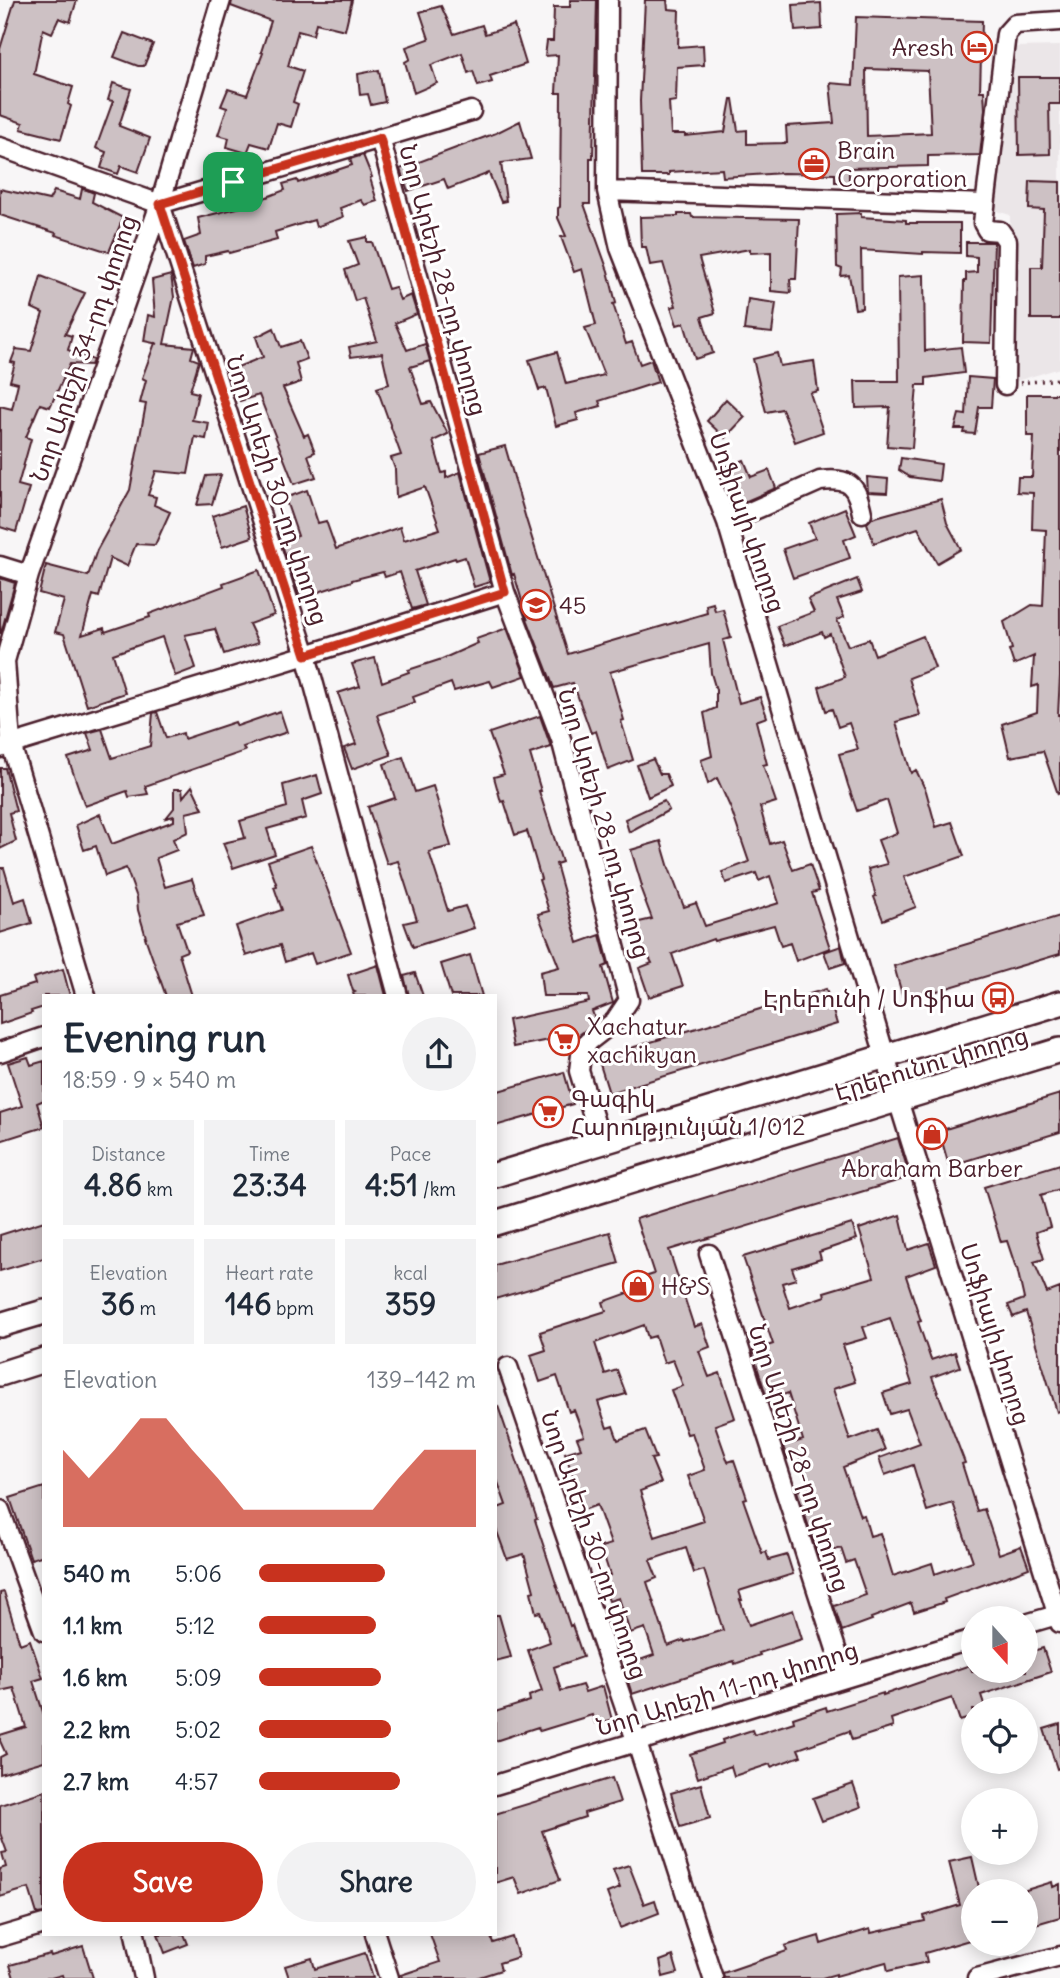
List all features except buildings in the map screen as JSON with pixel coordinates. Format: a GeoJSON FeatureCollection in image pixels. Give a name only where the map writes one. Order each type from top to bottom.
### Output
{"type":"FeatureCollection","features":[{"type":"Feature","properties":{"kind":"main road","name":"Էրեբունու փողոց"},"geometry":{"type":"LineString","coordinates":[[497,1174],[1060,1003]]}},
{"type":"Feature","properties":{"kind":"main road","name":"Էրեբունու փողոց"},"geometry":{"type":"LineString","coordinates":[[497,1222],[1060,1051]]}},
{"type":"Feature","properties":{"kind":"main road"},"geometry":{"type":"LineString","coordinates":[[0,1325],[42,1313]]}},
{"type":"Feature","properties":{"kind":"main road"},"geometry":{"type":"LineString","coordinates":[[0,1374],[42,1361]]}},
{"type":"Feature","properties":{"kind":"street","name":"Նոր Արեշի 34-րդ փողոց"},"geometry":{"type":"LineString","coordinates":[[85,994],[6,746],[5,661],[29,575],[160,204],[221,0]]}},
{"type":"Feature","properties":{"kind":"street","name":"Սոֆիայի փողոց"},"geometry":{"type":"LineString","coordinates":[[608,0],[607,191],[620,248],[727,522],[898,1100],[1059,1617]]}},
{"type":"Feature","properties":{"kind":"street"},"geometry":{"type":"LineString","coordinates":[[1005,385],[1007,241],[1000,231],[987,230],[984,227],[1006,34],[1015,24],[1060,21]]}},
{"type":"Feature","properties":{"kind":"street"},"geometry":{"type":"LineString","coordinates":[[0,146],[160,204],[471,111]]}},
{"type":"Feature","properties":{"kind":"street","name":"Նոր Արեշի 28-րդ փողոց"},"geometry":{"type":"LineString","coordinates":[[380,138],[505,592],[561,739],[629,1000],[615,1021],[588,1042],[581,1055],[579,1071],[601,1142]]}},
{"type":"Feature","properties":{"kind":"street"},"geometry":{"type":"LineString","coordinates":[[607,191],[985,204]]}},
{"type":"Feature","properties":{"kind":"street","name":"Նոր Արեշի 30-րդ փողոց"},"geometry":{"type":"LineString","coordinates":[[160,204],[306,655],[397,994]]}},
{"type":"Feature","properties":{"kind":"street"},"geometry":{"type":"LineString","coordinates":[[727,522],[820,481],[832,479],[844,480],[854,488],[862,513]]}},
{"type":"Feature","properties":{"kind":"street"},"geometry":{"type":"LineString","coordinates":[[0,566],[29,575]]}},
{"type":"Feature","properties":{"kind":"street"},"geometry":{"type":"LineString","coordinates":[[6,746],[505,592]]}},
{"type":"Feature","properties":{"kind":"street"},"geometry":{"type":"LineString","coordinates":[[0,1052],[42,1038]]}},
{"type":"Feature","properties":{"kind":"street","name":"Նոր Արեշի 28-րդ փողոց"},"geometry":{"type":"LineString","coordinates":[[709,1254],[845,1677]]}},
{"type":"Feature","properties":{"kind":"street","name":"Նոր Արեշի 30-րդ փողոց"},"geometry":{"type":"LineString","coordinates":[[508,1367],[636,1740],[713,1978]]}},
{"type":"Feature","properties":{"kind":"street"},"geometry":{"type":"LineString","coordinates":[[0,1510],[42,1626]]}},
{"type":"Feature","properties":{"kind":"street"},"geometry":{"type":"LineString","coordinates":[[1038,1621],[1059,1617]]}},
{"type":"Feature","properties":{"kind":"street","name":"Նոր Արեշի 11-րդ փողոց"},"geometry":{"type":"LineString","coordinates":[[497,1784],[961,1643]]}},
{"type":"Feature","properties":{"kind":"street"},"geometry":{"type":"LineString","coordinates":[[0,1937],[42,1925]]}},
{"type":"Feature","properties":{"kind":"street"},"geometry":{"type":"LineString","coordinates":[[135,1936],[144,1978]]}},
{"type":"Feature","properties":{"kind":"street"},"geometry":{"type":"LineString","coordinates":[[376,1936],[389,1978]]}},
{"type":"Feature","properties":{"kind":"street"},"geometry":{"type":"LineString","coordinates":[[978,1978],[1060,1956]]}},
{"type":"Feature","properties":{"kind":"path"},"geometry":{"type":"LineString","coordinates":[[1005,385],[1060,379]]}},
{"type":"Feature","properties":{"kind":"shaded area"},"geometry":{"type":"Polygon","coordinates":[[[1060,46],[1060,368],[1010,383],[1010,215],[990,209],[1013,47],[1060,46]]]}},
{"type":"Feature","properties":{"kind":"place","name":"Aresh"},"geometry":{"type":"Point","coordinates":[977,47]}},
{"type":"Feature","properties":{"kind":"place","name":"Brain Corporation"},"geometry":{"type":"Point","coordinates":[814,164]}},
{"type":"Feature","properties":{"kind":"place","name":"45"},"geometry":{"type":"Point","coordinates":[536,605]}},
{"type":"Feature","properties":{"kind":"place","name":"Էրեբունի / Սոֆիա"},"geometry":{"type":"Point","coordinates":[998,998]}},
{"type":"Feature","properties":{"kind":"place","name":"Xachatur xachikyan"},"geometry":{"type":"Point","coordinates":[564,1040]}},
{"type":"Feature","properties":{"kind":"place","name":"Գագիկ Հարությունյան 1/012"},"geometry":{"type":"Point","coordinates":[548,1112]}},
{"type":"Feature","properties":{"kind":"place","name":"Abraham Barber"},"geometry":{"type":"Point","coordinates":[932,1134]}},
{"type":"Feature","properties":{"kind":"place","name":"H&S"},"geometry":{"type":"Point","coordinates":[638,1286]}},
{"type":"Feature","properties":{"kind":"route"},"geometry":{"type":"LineString","coordinates":[[380,138],[505,592],[306,655],[160,204],[233,182],[380,138]]}}]}
